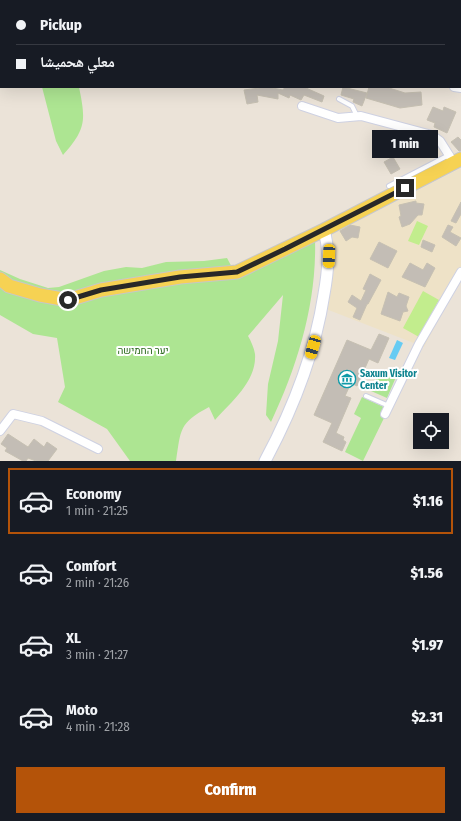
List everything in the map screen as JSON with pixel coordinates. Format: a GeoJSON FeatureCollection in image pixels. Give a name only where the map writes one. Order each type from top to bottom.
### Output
{"type":"FeatureCollection","features":[{"type":"Feature","properties":{"kind":"main road"},"geometry":{"type":"LineString","coordinates":[[0,279],[9,286],[40,295],[68,300],[101,290],[180,277],[237,272],[324,230],[455,159]]}},
{"type":"Feature","properties":{"kind":"main road"},"geometry":{"type":"LineString","coordinates":[[265,461],[293,403],[313,347],[328,266],[328,248],[324,230]]}},
{"type":"Feature","properties":{"kind":"street"},"geometry":{"type":"LineString","coordinates":[[302,106],[338,118],[357,116],[432,136],[440,141],[455,159]]}},
{"type":"Feature","properties":{"kind":"street"},"geometry":{"type":"LineString","coordinates":[[385,414],[419,344],[461,272]]}},
{"type":"Feature","properties":{"kind":"street"},"geometry":{"type":"LineString","coordinates":[[0,431],[13,414],[42,421],[98,449]]}},
{"type":"Feature","properties":{"kind":"lane"},"geometry":{"type":"LineString","coordinates":[[339,99],[352,106],[357,116]]}},
{"type":"Feature","properties":{"kind":"lane"},"geometry":{"type":"LineString","coordinates":[[389,186],[455,159]]}},
{"type":"Feature","properties":{"kind":"lane"},"geometry":{"type":"LineString","coordinates":[[366,396],[388,406]]}},
{"type":"Feature","properties":{"kind":"shaded area"},"geometry":{"type":"Polygon","coordinates":[[[461,168],[461,278],[424,347],[326,309],[333,234],[461,168]]]}},
{"type":"Feature","properties":{"kind":"green space"},"geometry":{"type":"Polygon","coordinates":[[[42,88],[79,88],[83,108],[80,131],[71,146],[63,155],[56,141],[42,88]]]}},
{"type":"Feature","properties":{"kind":"green space"},"geometry":{"type":"Polygon","coordinates":[[[417,221],[428,226],[419,245],[408,241],[417,221]]]}},
{"type":"Feature","properties":{"kind":"green space","name":"יער החמישה"},"geometry":{"type":"Polygon","coordinates":[[[315,239],[313,286],[304,333],[290,378],[271,422],[266,415],[268,384],[278,341],[283,295],[248,336],[255,354],[255,364],[248,382],[236,398],[215,420],[209,407],[187,423],[181,434],[176,461],[130,461],[107,429],[58,402],[65,387],[57,338],[33,334],[0,315],[0,270],[20,279],[48,288],[59,287],[104,271],[126,267],[142,268],[166,262],[204,261],[227,258],[235,273],[315,239]]]}},
{"type":"Feature","properties":{"kind":"green space"},"geometry":{"type":"Polygon","coordinates":[[[423,291],[439,300],[419,337],[403,328],[423,291]]]}},
{"type":"Feature","properties":{"kind":"green space"},"geometry":{"type":"Polygon","coordinates":[[[380,371],[396,377],[387,398],[371,391],[380,371]]]}},
{"type":"Feature","properties":{"kind":"green space"},"geometry":{"type":"Polygon","coordinates":[[[362,397],[384,407],[380,416],[384,418],[363,461],[345,452],[361,418],[354,414],[362,397]]]}},
{"type":"Feature","properties":{"kind":"water"},"geometry":{"type":"Polygon","coordinates":[[[397,340],[403,343],[395,360],[389,358],[397,340]]]}},
{"type":"Feature","properties":{"kind":"building"},"geometry":{"type":"Polygon","coordinates":[[[259,88],[283,90],[284,88],[306,88],[324,96],[322,102],[304,95],[301,100],[290,95],[289,98],[278,93],[278,99],[257,95],[258,102],[247,104],[244,90],[259,88]]]}},
{"type":"Feature","properties":{"kind":"building"},"geometry":{"type":"Polygon","coordinates":[[[343,88],[367,93],[362,106],[353,102],[354,99],[341,95],[343,88]]]}},
{"type":"Feature","properties":{"kind":"building"},"geometry":{"type":"Polygon","coordinates":[[[369,88],[389,88],[405,93],[421,92],[422,105],[400,108],[366,98],[369,88]]]}},
{"type":"Feature","properties":{"kind":"building"},"geometry":{"type":"Polygon","coordinates":[[[433,107],[443,111],[444,107],[456,112],[447,133],[434,127],[435,123],[427,120],[433,107]]]}},
{"type":"Feature","properties":{"kind":"building"},"geometry":{"type":"Polygon","coordinates":[[[458,137],[461,140],[461,151],[459,151],[451,142],[458,137]]]}},
{"type":"Feature","properties":{"kind":"building"},"geometry":{"type":"Polygon","coordinates":[[[393,157],[400,169],[391,174],[384,162],[393,157]]]}},
{"type":"Feature","properties":{"kind":"building"},"geometry":{"type":"Polygon","coordinates":[[[416,201],[416,203],[424,204],[422,215],[418,215],[410,224],[402,227],[399,217],[401,216],[399,205],[416,201]]]}},
{"type":"Feature","properties":{"kind":"building"},"geometry":{"type":"Polygon","coordinates":[[[461,202],[461,214],[456,223],[451,221],[461,202]]]}},
{"type":"Feature","properties":{"kind":"building"},"geometry":{"type":"Polygon","coordinates":[[[350,225],[360,227],[358,238],[352,237],[346,241],[340,231],[350,225]]]}},
{"type":"Feature","properties":{"kind":"building"},"geometry":{"type":"Polygon","coordinates":[[[448,225],[453,227],[450,232],[461,238],[456,246],[442,237],[448,225]]]}},
{"type":"Feature","properties":{"kind":"building"},"geometry":{"type":"Polygon","coordinates":[[[423,240],[435,245],[432,252],[421,247],[423,240]]]}},
{"type":"Feature","properties":{"kind":"building"},"geometry":{"type":"Polygon","coordinates":[[[379,242],[397,251],[388,268],[370,259],[379,242]]]}},
{"type":"Feature","properties":{"kind":"building"},"geometry":{"type":"Polygon","coordinates":[[[410,263],[423,270],[427,263],[435,268],[425,287],[402,277],[410,263]]]}},
{"type":"Feature","properties":{"kind":"building"},"geometry":{"type":"Polygon","coordinates":[[[370,274],[381,280],[367,304],[360,320],[353,317],[357,308],[348,302],[352,295],[361,301],[366,290],[363,289],[370,274]]]}},
{"type":"Feature","properties":{"kind":"building"},"geometry":{"type":"Polygon","coordinates":[[[388,292],[397,297],[399,293],[409,297],[406,306],[408,311],[403,312],[400,321],[381,314],[388,292]]]}},
{"type":"Feature","properties":{"kind":"building"},"geometry":{"type":"Polygon","coordinates":[[[379,334],[389,338],[378,363],[369,359],[357,386],[351,383],[345,396],[351,398],[336,433],[344,437],[343,440],[346,442],[342,451],[323,442],[332,423],[314,415],[347,340],[371,350],[379,334]]]}},
{"type":"Feature","properties":{"kind":"building"},"geometry":{"type":"Polygon","coordinates":[[[8,434],[28,447],[34,439],[44,447],[47,442],[57,449],[48,461],[36,461],[28,458],[26,461],[23,461],[5,451],[7,448],[1,444],[8,434]]]}},
{"type":"Feature","properties":{"kind":"place","name":"Saxum Visitor Center"},"geometry":{"type":"Point","coordinates":[347,379]}},
{"type":"Feature","properties":{"kind":"route"},"geometry":{"type":"LineString","coordinates":[[68,300],[101,290],[180,277],[237,272],[324,230],[405,188]]}}]}
